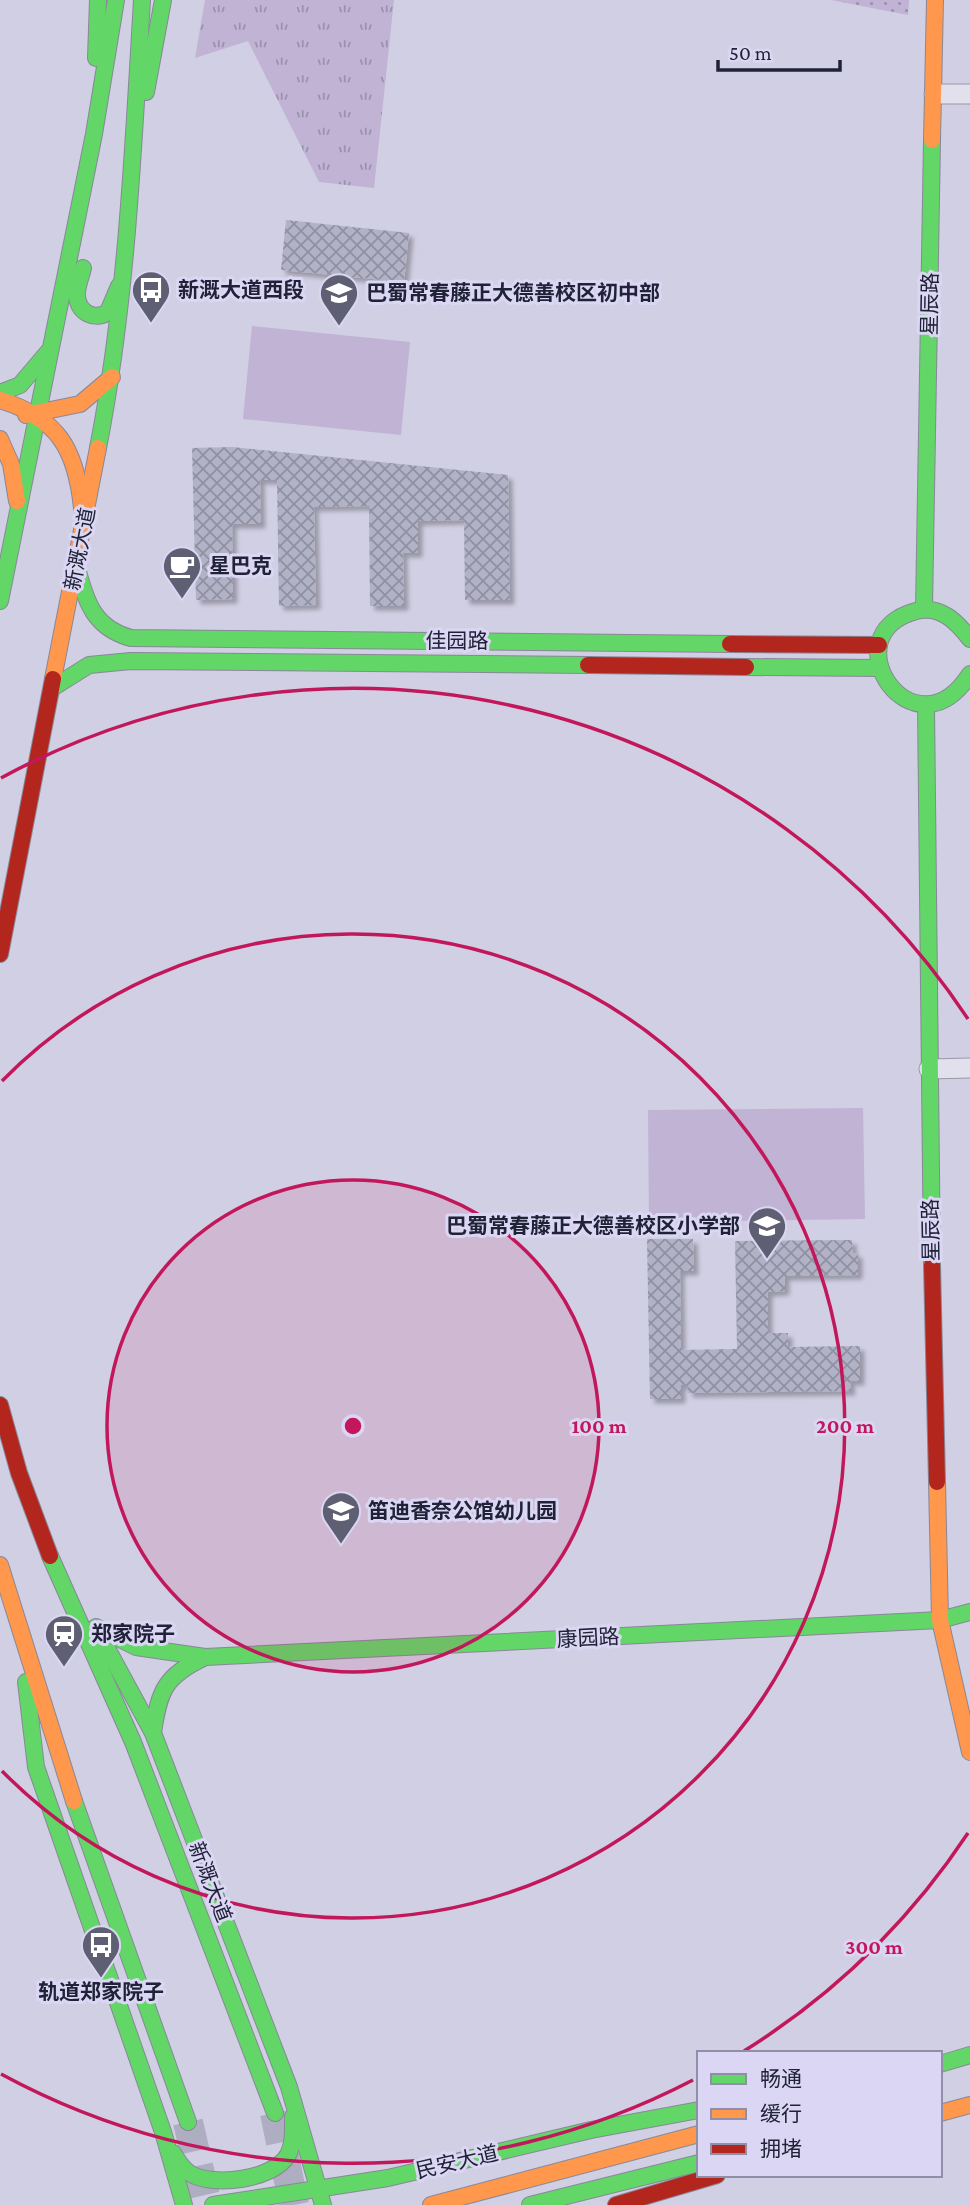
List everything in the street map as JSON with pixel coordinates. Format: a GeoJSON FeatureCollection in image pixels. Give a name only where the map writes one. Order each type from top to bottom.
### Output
{"type":"FeatureCollection","features":[{"type":"Feature","properties":{"kind":"main road"},"geometry":{"type":"LineString","coordinates":[[94,134],[98,0]]}},
{"type":"Feature","properties":{"kind":"main road"},"geometry":{"type":"LineString","coordinates":[[0,601],[94,134],[116,0]]}},
{"type":"Feature","properties":{"kind":"main road","name":"新溉大道"},"geometry":{"type":"LineString","coordinates":[[0,954],[54,687],[112,377],[126,266],[136,141],[142,0]]}},
{"type":"Feature","properties":{"kind":"main road","name":"新溉大道"},"geometry":{"type":"LineString","coordinates":[[136,141],[163,0]]}},
{"type":"Feature","properties":{"kind":"main road","name":"星辰路"},"geometry":{"type":"LineString","coordinates":[[924,609],[935,0]]}},
{"type":"Feature","properties":{"kind":"main road"},"geometry":{"type":"LineString","coordinates":[[85,172],[94,211],[77,296],[80,308],[88,315],[100,316],[108,312],[126,266]]}},
{"type":"Feature","properties":{"kind":"main road"},"geometry":{"type":"LineString","coordinates":[[0,393],[20,385],[48,352]]}},
{"type":"Feature","properties":{"kind":"main road"},"geometry":{"type":"LineString","coordinates":[[0,418],[80,404],[112,377]]}},
{"type":"Feature","properties":{"kind":"main road"},"geometry":{"type":"LineString","coordinates":[[0,400],[36,413],[55,429],[76,461],[81,489],[83,530]]}},
{"type":"Feature","properties":{"kind":"main road"},"geometry":{"type":"LineString","coordinates":[[0,439],[12,464],[17,506]]}},
{"type":"Feature","properties":{"kind":"main road","name":"佳园路"},"geometry":{"type":"LineString","coordinates":[[76,568],[87,604],[96,621],[113,635],[131,638],[879,645]]}},
{"type":"Feature","properties":{"kind":"main road"},"geometry":{"type":"LineString","coordinates":[[970,639],[959,623],[949,615],[924,609],[901,616],[891,624],[879,645],[878,668],[888,687],[899,696],[926,705],[952,696],[970,674]]}},
{"type":"Feature","properties":{"kind":"main road","name":"佳园路"},"geometry":{"type":"LineString","coordinates":[[54,687],[76,668],[94,662],[131,661],[878,668]]}},
{"type":"Feature","properties":{"kind":"main road","name":"星辰路"},"geometry":{"type":"LineString","coordinates":[[926,705],[929,1069],[940,1620],[970,1752]]}},
{"type":"Feature","properties":{"kind":"main road","name":"新溉大道"},"geometry":{"type":"LineString","coordinates":[[0,1405],[19,1473],[58,1577],[133,1742],[275,2113]]}},
{"type":"Feature","properties":{"kind":"main road"},"geometry":{"type":"LineString","coordinates":[[0,1565],[57,1754],[188,2122]]}},
{"type":"Feature","properties":{"kind":"main road","name":"新溉大道"},"geometry":{"type":"LineString","coordinates":[[58,1577],[96,1627],[153,1733],[289,2087],[322,2198]]}},
{"type":"Feature","properties":{"kind":"main road","name":"康园路"},"geometry":{"type":"LineString","coordinates":[[205,1657],[940,1620],[970,1612]]}},
{"type":"Feature","properties":{"kind":"main road"},"geometry":{"type":"LineString","coordinates":[[18,1618],[36,1767],[163,2132],[184,2205]]}},
{"type":"Feature","properties":{"kind":"main road"},"geometry":{"type":"LineString","coordinates":[[96,1627],[123,1644],[147,1651],[205,1657]]}},
{"type":"Feature","properties":{"kind":"main road"},"geometry":{"type":"LineString","coordinates":[[153,1733],[157,1704],[165,1683],[176,1670],[205,1657]]}},
{"type":"Feature","properties":{"kind":"main road"},"geometry":{"type":"LineString","coordinates":[[942,2063],[970,2055]]}},
{"type":"Feature","properties":{"kind":"main road"},"geometry":{"type":"LineString","coordinates":[[163,2132],[178,2165],[198,2178],[211,2180],[266,2174],[280,2166],[290,2152],[295,2136],[289,2087]]}},
{"type":"Feature","properties":{"kind":"main road","name":"民安大道"},"geometry":{"type":"LineString","coordinates":[[213,2205],[322,2198],[650,2116],[697,2110]]}},
{"type":"Feature","properties":{"kind":"main road"},"geometry":{"type":"LineString","coordinates":[[431,2205],[697,2135]]}},
{"type":"Feature","properties":{"kind":"main road"},"geometry":{"type":"LineString","coordinates":[[530,2205],[697,2163]]}},
{"type":"Feature","properties":{"kind":"main road"},"geometry":{"type":"LineString","coordinates":[[615,2205],[710,2177]]}},
{"type":"Feature","properties":{"kind":"street"},"geometry":{"type":"LineString","coordinates":[[934,94],[970,93]]}},
{"type":"Feature","properties":{"kind":"street"},"geometry":{"type":"LineString","coordinates":[[929,1069],[970,1068]]}},
{"type":"Feature","properties":{"kind":"green space"},"geometry":{"type":"Polygon","coordinates":[[[205,0],[394,0],[374,188],[319,182],[248,41],[195,58],[205,0]]]}},
{"type":"Feature","properties":{"kind":"green space"},"geometry":{"type":"Polygon","coordinates":[[[831,0],[909,0],[908,15],[831,0]]]}},
{"type":"Feature","properties":{"kind":"green space"},"geometry":{"type":"Polygon","coordinates":[[[252,326],[410,342],[401,435],[243,419],[252,326]]]}},
{"type":"Feature","properties":{"kind":"green space"},"geometry":{"type":"Polygon","coordinates":[[[863,1108],[865,1219],[649,1222],[648,1110],[863,1108]]]}},
{"type":"Feature","properties":{"kind":"building"},"geometry":{"type":"Polygon","coordinates":[[[286,220],[409,233],[404,282],[281,270],[286,220]]]}},
{"type":"Feature","properties":{"kind":"building"},"geometry":{"type":"Polygon","coordinates":[[[232,447],[508,475],[510,600],[465,600],[464,520],[418,521],[418,553],[403,553],[404,606],[370,606],[369,506],[314,507],[316,605],[279,606],[277,480],[260,480],[261,524],[232,524],[233,599],[196,600],[192,448],[232,447]]]}},
{"type":"Feature","properties":{"kind":"building"},"geometry":{"type":"Polygon","coordinates":[[[647,1239],[693,1239],[694,1271],[680,1271],[681,1350],[737,1349],[735,1241],[852,1240],[853,1253],[858,1253],[858,1275],[785,1276],[785,1291],[768,1292],[768,1333],[788,1333],[788,1347],[860,1346],[860,1381],[850,1381],[851,1391],[688,1393],[688,1385],[681,1385],[681,1399],[650,1399],[647,1239]]]}},
{"type":"Feature","properties":{"kind":"tunnel"},"geometry":{"type":"LineString","coordinates":[[275,2113],[294,2205]]}},
{"type":"Feature","properties":{"kind":"tunnel"},"geometry":{"type":"LineString","coordinates":[[188,2122],[207,2205]]}},
{"type":"Feature","properties":{"kind":"traffic: fast"},"geometry":{"type":"LineString","coordinates":[[96,58],[98,0]]}},
{"type":"Feature","properties":{"kind":"traffic: fast"},"geometry":{"type":"LineString","coordinates":[[0,601],[94,134],[116,0]]}},
{"type":"Feature","properties":{"kind":"traffic: fast"},"geometry":{"type":"LineString","coordinates":[[98,448],[122,281],[142,0]]}},
{"type":"Feature","properties":{"kind":"traffic: fast"},"geometry":{"type":"LineString","coordinates":[[146,92],[163,0]]}},
{"type":"Feature","properties":{"kind":"traffic: fast"},"geometry":{"type":"LineString","coordinates":[[924,609],[932,140]]}},
{"type":"Feature","properties":{"kind":"traffic: fast"},"geometry":{"type":"LineString","coordinates":[[83,268],[77,297],[78,303],[88,314],[98,316],[108,312],[119,286]]}},
{"type":"Feature","properties":{"kind":"traffic: fast"},"geometry":{"type":"LineString","coordinates":[[0,393],[20,385],[48,352]]}},
{"type":"Feature","properties":{"kind":"traffic: fast"},"geometry":{"type":"LineString","coordinates":[[77,568],[88,602],[100,620],[118,634],[131,638],[730,644]]}},
{"type":"Feature","properties":{"kind":"traffic: fast"},"geometry":{"type":"LineString","coordinates":[[970,639],[948,616],[925,610],[916,611],[891,624],[879,643],[880,664],[889,684],[905,699],[926,704],[948,697],[970,674]]}},
{"type":"Feature","properties":{"kind":"traffic: fast"},"geometry":{"type":"LineString","coordinates":[[54,687],[89,665],[131,661],[588,665]]}},
{"type":"Feature","properties":{"kind":"traffic: fast"},"geometry":{"type":"LineString","coordinates":[[746,667],[878,668]]}},
{"type":"Feature","properties":{"kind":"traffic: fast"},"geometry":{"type":"LineString","coordinates":[[926,705],[932,1265]]}},
{"type":"Feature","properties":{"kind":"traffic: fast"},"geometry":{"type":"LineString","coordinates":[[50,1556],[133,1742],[275,2113]]}},
{"type":"Feature","properties":{"kind":"traffic: fast"},"geometry":{"type":"LineString","coordinates":[[96,1627],[136,1647],[205,1657],[940,1620],[970,1612]]}},
{"type":"Feature","properties":{"kind":"traffic: fast"},"geometry":{"type":"LineString","coordinates":[[96,1628],[153,1733],[289,2087],[323,2205]]}},
{"type":"Feature","properties":{"kind":"traffic: fast"},"geometry":{"type":"LineString","coordinates":[[153,1733],[158,1706],[166,1686],[181,1671],[205,1657]]}},
{"type":"Feature","properties":{"kind":"traffic: fast"},"geometry":{"type":"LineString","coordinates":[[26,1682],[36,1767],[163,2132],[184,2205]]}},
{"type":"Feature","properties":{"kind":"traffic: fast"},"geometry":{"type":"LineString","coordinates":[[74,1801],[188,2122]]}},
{"type":"Feature","properties":{"kind":"traffic: fast"},"geometry":{"type":"LineString","coordinates":[[942,2063],[970,2055]]}},
{"type":"Feature","properties":{"kind":"traffic: fast"},"geometry":{"type":"LineString","coordinates":[[213,2205],[388,2178],[591,2130],[697,2110]]}},
{"type":"Feature","properties":{"kind":"traffic: fast"},"geometry":{"type":"LineString","coordinates":[[173,2153],[185,2170],[201,2178],[228,2180],[257,2175],[280,2164],[288,2155],[292,2141],[293,2117]]}},
{"type":"Feature","properties":{"kind":"traffic: fast"},"geometry":{"type":"LineString","coordinates":[[530,2205],[697,2163]]}},
{"type":"Feature","properties":{"kind":"traffic: slow"},"geometry":{"type":"LineString","coordinates":[[932,140],[935,0]]}},
{"type":"Feature","properties":{"kind":"traffic: slow"},"geometry":{"type":"LineString","coordinates":[[26,415],[80,404],[112,377]]}},
{"type":"Feature","properties":{"kind":"traffic: slow"},"geometry":{"type":"LineString","coordinates":[[0,400],[36,416],[60,439],[75,469],[82,508]]}},
{"type":"Feature","properties":{"kind":"traffic: slow"},"geometry":{"type":"LineString","coordinates":[[0,439],[11,464],[17,501]]}},
{"type":"Feature","properties":{"kind":"traffic: slow"},"geometry":{"type":"LineString","coordinates":[[53,679],[98,448]]}},
{"type":"Feature","properties":{"kind":"traffic: slow"},"geometry":{"type":"LineString","coordinates":[[937,1482],[940,1620],[970,1752]]}},
{"type":"Feature","properties":{"kind":"traffic: slow"},"geometry":{"type":"LineString","coordinates":[[0,1565],[74,1801]]}},
{"type":"Feature","properties":{"kind":"traffic: slow"},"geometry":{"type":"LineString","coordinates":[[942,2112],[970,2105]]}},
{"type":"Feature","properties":{"kind":"traffic: slow"},"geometry":{"type":"LineString","coordinates":[[431,2205],[697,2135]]}},
{"type":"Feature","properties":{"kind":"traffic: jam"},"geometry":{"type":"LineString","coordinates":[[730,644],[879,645]]}},
{"type":"Feature","properties":{"kind":"traffic: jam"},"geometry":{"type":"LineString","coordinates":[[588,665],[746,667]]}},
{"type":"Feature","properties":{"kind":"traffic: jam"},"geometry":{"type":"LineString","coordinates":[[0,954],[53,679]]}},
{"type":"Feature","properties":{"kind":"traffic: jam"},"geometry":{"type":"LineString","coordinates":[[932,1265],[937,1482]]}},
{"type":"Feature","properties":{"kind":"traffic: jam"},"geometry":{"type":"LineString","coordinates":[[0,1405],[19,1473],[50,1556]]}},
{"type":"Feature","properties":{"kind":"traffic: jam"},"geometry":{"type":"LineString","coordinates":[[616,2205],[710,2177]]}},
{"type":"Feature","properties":{"kind":"place","name":"新溉大道西段"},"geometry":{"type":"Point","coordinates":[151,324]}},
{"type":"Feature","properties":{"kind":"place","name":"巴蜀常春藤正大德善校区初中部"},"geometry":{"type":"Point","coordinates":[339,327]}},
{"type":"Feature","properties":{"kind":"place","name":"星巴克"},"geometry":{"type":"Point","coordinates":[182,600]}},
{"type":"Feature","properties":{"kind":"place","name":"巴蜀常春藤正大德善校区小学部"},"geometry":{"type":"Point","coordinates":[767,1260]}},
{"type":"Feature","properties":{"kind":"place","name":"笛迪香奈公馆幼儿园"},"geometry":{"type":"Point","coordinates":[341,1545]}},
{"type":"Feature","properties":{"kind":"place","name":"郑家院子"},"geometry":{"type":"Point","coordinates":[64,1668]}},
{"type":"Feature","properties":{"kind":"place","name":"轨道郑家院子"},"geometry":{"type":"Point","coordinates":[101,1979]}}]}
